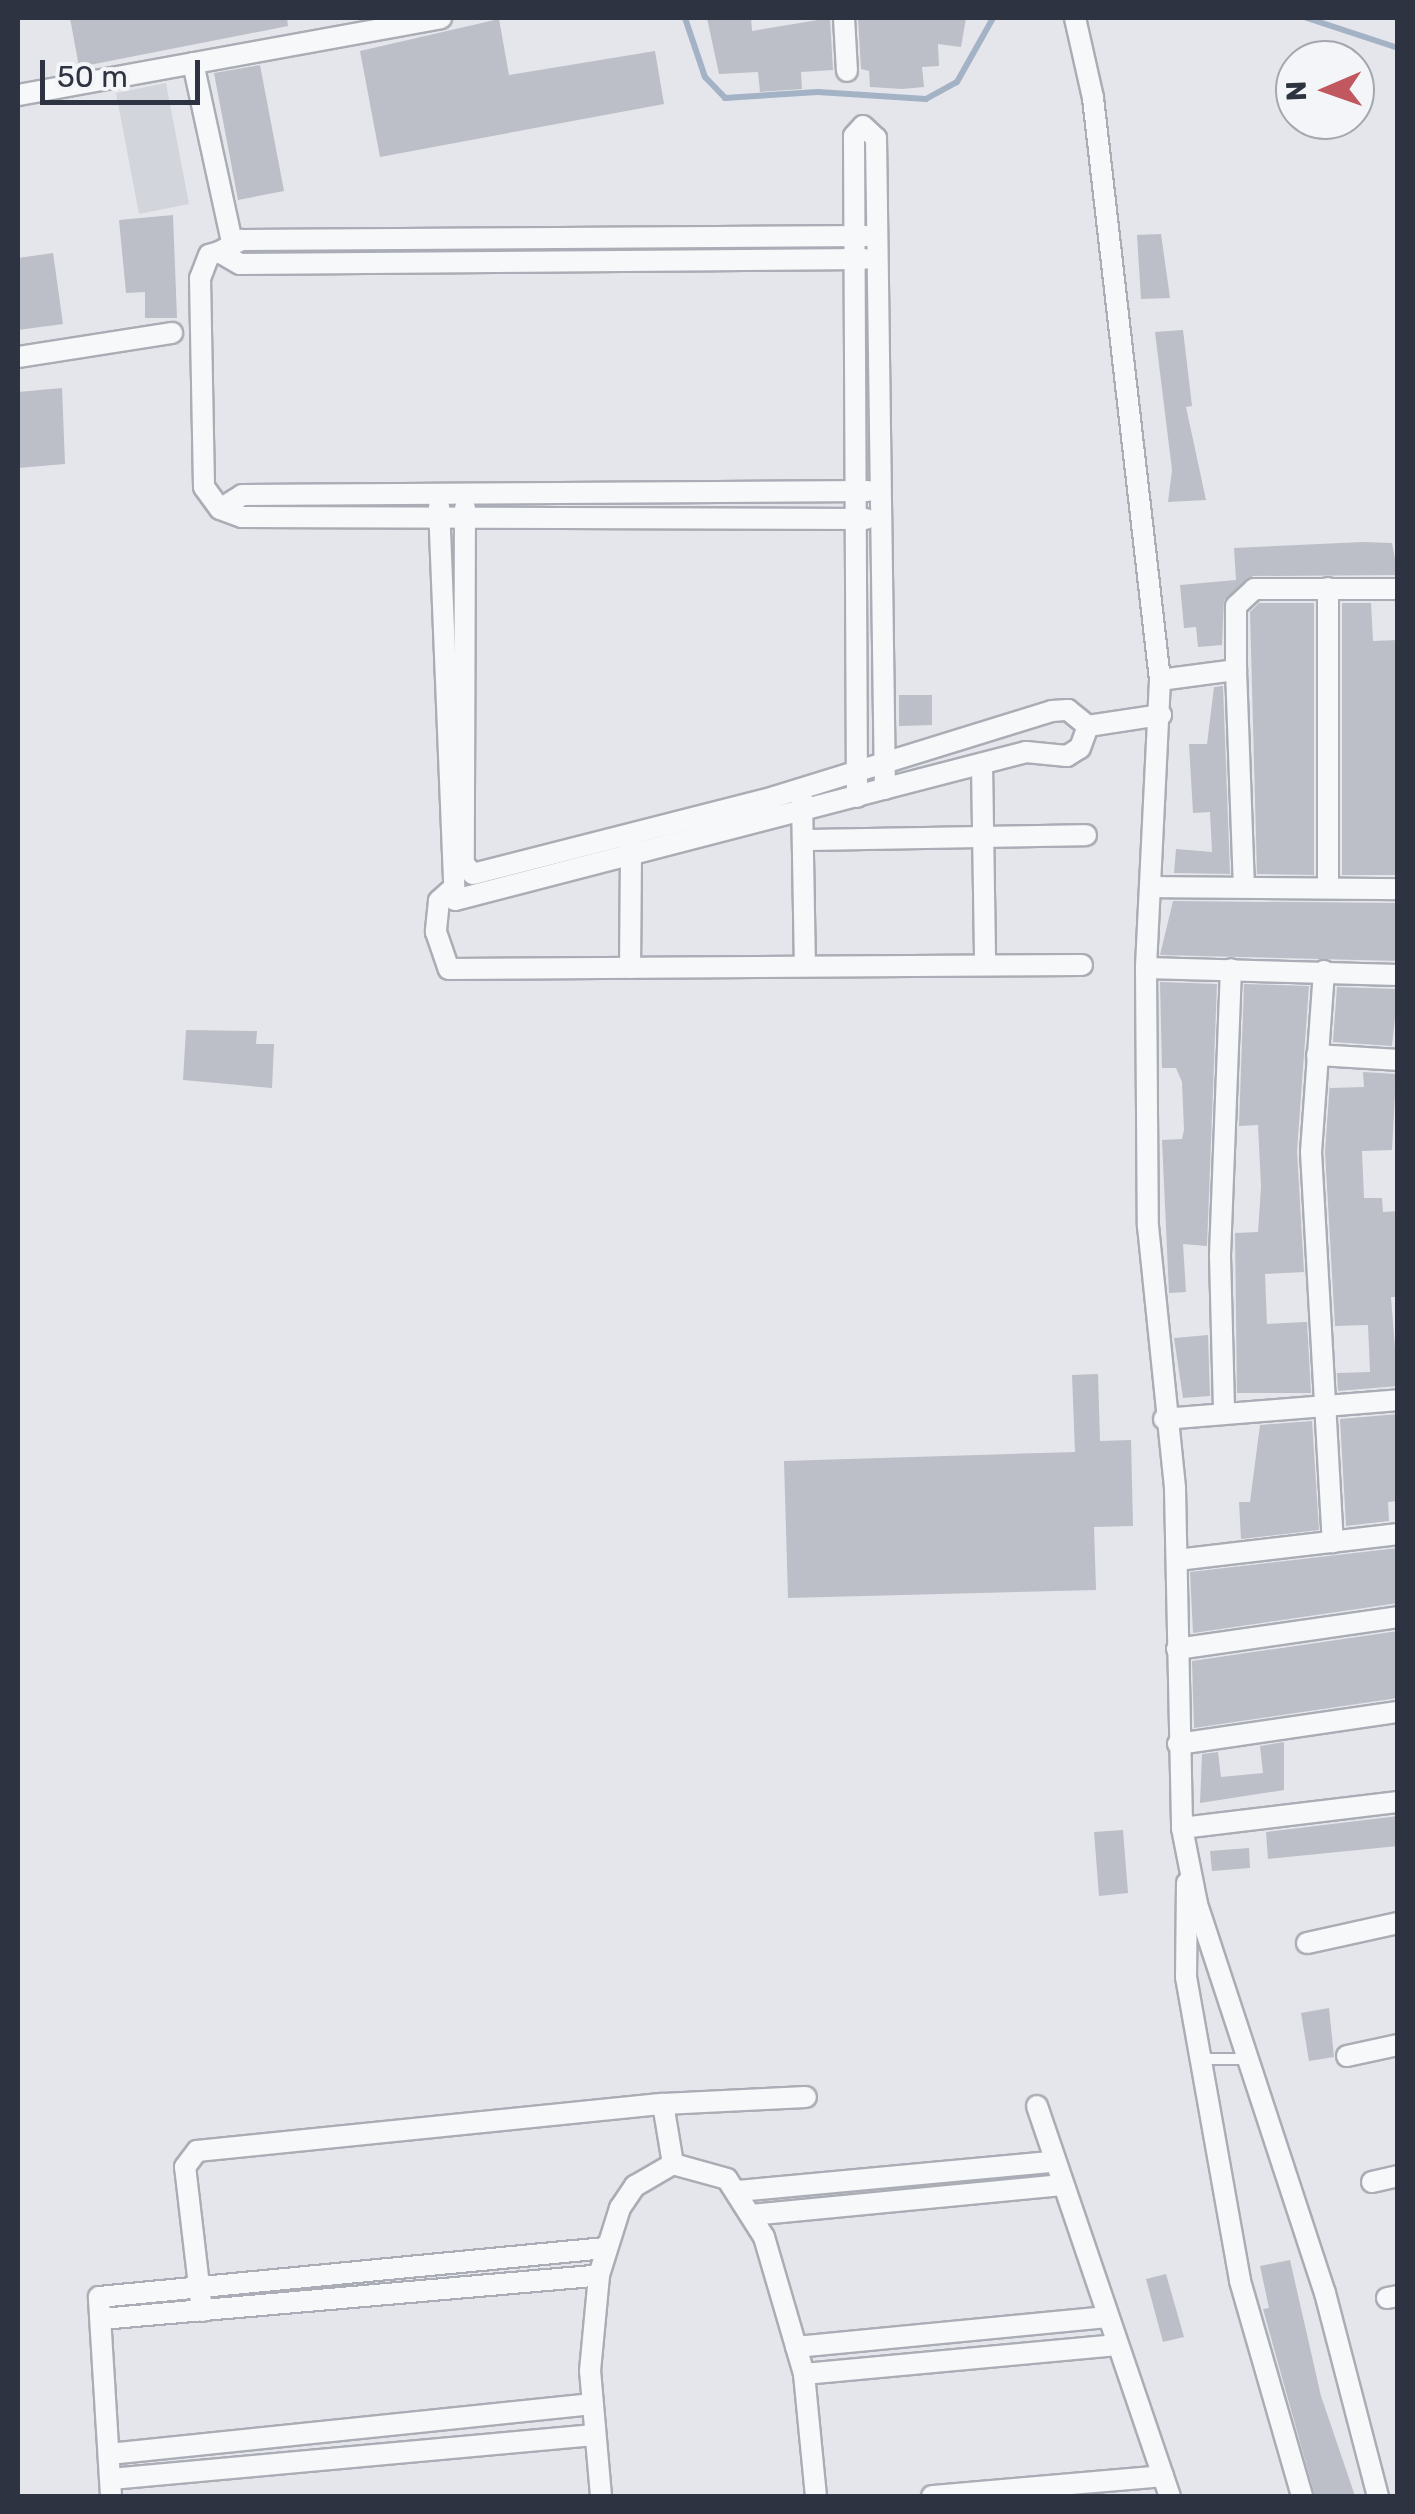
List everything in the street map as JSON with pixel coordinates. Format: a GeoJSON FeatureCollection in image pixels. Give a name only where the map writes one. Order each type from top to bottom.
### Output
{"type":"FeatureCollection","features":[{"type":"Feature","properties":{"kind":"street"},"geometry":{"type":"LineString","coordinates":[[18,95],[440,18]]}},
{"type":"Feature","properties":{"kind":"street"},"geometry":{"type":"LineString","coordinates":[[844,18],[847,71]]}},
{"type":"Feature","properties":{"kind":"street"},"geometry":{"type":"LineString","coordinates":[[1075,18],[1093,98],[1160,680],[1146,968],[1148,1226],[1176,1560],[1182,1828],[1189,1870],[1325,2293],[1378,2496]]}},
{"type":"Feature","properties":{"kind":"street"},"geometry":{"type":"LineString","coordinates":[[193,63],[225,247],[240,264],[876,260]]}},
{"type":"Feature","properties":{"kind":"street"},"geometry":{"type":"LineString","coordinates":[[857,797],[854,136],[863,126],[876,130],[878,519],[885,789]]}},
{"type":"Feature","properties":{"kind":"street"},"geometry":{"type":"LineString","coordinates":[[876,236],[225,247],[209,255],[200,278],[204,487],[220,509],[242,517],[440,518],[465,507],[878,492]]}},
{"type":"Feature","properties":{"kind":"street"},"geometry":{"type":"LineString","coordinates":[[18,356],[172,333]]}},
{"type":"Feature","properties":{"kind":"street"},"geometry":{"type":"LineString","coordinates":[[220,509],[242,495],[438,496],[465,507],[878,519]]}},
{"type":"Feature","properties":{"kind":"street"},"geometry":{"type":"LineString","coordinates":[[438,496],[450,891],[455,900],[631,858],[1026,752],[1067,756],[1088,726],[1160,715]]}},
{"type":"Feature","properties":{"kind":"street"},"geometry":{"type":"LineString","coordinates":[[465,507],[464,864],[485,874],[801,790],[1052,711],[1068,710],[1088,726]]}},
{"type":"Feature","properties":{"kind":"street"},"geometry":{"type":"LineString","coordinates":[[1244,884],[1236,670],[1242,595],[1328,588],[1398,588]]}},
{"type":"Feature","properties":{"kind":"street"},"geometry":{"type":"LineString","coordinates":[[1328,588],[1328,887]]}},
{"type":"Feature","properties":{"kind":"street"},"geometry":{"type":"LineString","coordinates":[[1160,680],[1236,670]]}},
{"type":"Feature","properties":{"kind":"street"},"geometry":{"type":"LineString","coordinates":[[982,764],[985,965]]}},
{"type":"Feature","properties":{"kind":"street"},"geometry":{"type":"LineString","coordinates":[[801,790],[806,966]]}},
{"type":"Feature","properties":{"kind":"street"},"geometry":{"type":"LineString","coordinates":[[804,840],[1086,835]]}},
{"type":"Feature","properties":{"kind":"street"},"geometry":{"type":"LineString","coordinates":[[630,968],[631,836]]}},
{"type":"Feature","properties":{"kind":"street"},"geometry":{"type":"LineString","coordinates":[[1152,887],[1244,884],[1398,888]]}},
{"type":"Feature","properties":{"kind":"street"},"geometry":{"type":"LineString","coordinates":[[450,891],[439,902],[436,932],[449,969],[1082,965]]}},
{"type":"Feature","properties":{"kind":"street"},"geometry":{"type":"LineString","coordinates":[[1146,968],[1398,975]]}},
{"type":"Feature","properties":{"kind":"street"},"geometry":{"type":"LineString","coordinates":[[1224,1409],[1220,1255],[1231,969]]}},
{"type":"Feature","properties":{"kind":"street"},"geometry":{"type":"LineString","coordinates":[[1324,971],[1311,1152],[1332,1542]]}},
{"type":"Feature","properties":{"kind":"street"},"geometry":{"type":"LineString","coordinates":[[1317,1055],[1398,1060]]}},
{"type":"Feature","properties":{"kind":"street"},"geometry":{"type":"LineString","coordinates":[[1164,1419],[1224,1409],[1398,1400]]}},
{"type":"Feature","properties":{"kind":"street"},"geometry":{"type":"LineString","coordinates":[[1176,1560],[1398,1534]]}},
{"type":"Feature","properties":{"kind":"street"},"geometry":{"type":"LineString","coordinates":[[1177,1650],[1398,1617]]}},
{"type":"Feature","properties":{"kind":"street"},"geometry":{"type":"LineString","coordinates":[[1178,1744],[1398,1712]]}},
{"type":"Feature","properties":{"kind":"street"},"geometry":{"type":"LineString","coordinates":[[1182,1828],[1398,1802]]}},
{"type":"Feature","properties":{"kind":"street"},"geometry":{"type":"LineString","coordinates":[[1189,1870],[1183,1948],[1240,2281],[1302,2496]]}},
{"type":"Feature","properties":{"kind":"street"},"geometry":{"type":"LineString","coordinates":[[1307,1943],[1398,1923]]}},
{"type":"Feature","properties":{"kind":"street"},"geometry":{"type":"LineString","coordinates":[[1346,2056],[1398,2045]]}},
{"type":"Feature","properties":{"kind":"street"},"geometry":{"type":"LineString","coordinates":[[202,2311],[185,2167],[197,2151],[663,2104],[806,2097]]}},
{"type":"Feature","properties":{"kind":"street"},"geometry":{"type":"LineString","coordinates":[[663,2104],[673,2164]]}},
{"type":"Feature","properties":{"kind":"street"},"geometry":{"type":"LineString","coordinates":[[1037,2106],[1105,2317],[1170,2496]]}},
{"type":"Feature","properties":{"kind":"street"},"geometry":{"type":"LineString","coordinates":[[738,2191],[1053,2162]]}},
{"type":"Feature","properties":{"kind":"street"},"geometry":{"type":"LineString","coordinates":[[601,2496],[592,2404],[598,2275],[606,2248],[636,2186],[673,2164],[704,2167],[738,2191],[751,2214],[804,2374],[816,2496]]}},
{"type":"Feature","properties":{"kind":"street"},"geometry":{"type":"LineString","coordinates":[[1372,2182],[1398,2176]]}},
{"type":"Feature","properties":{"kind":"street"},"geometry":{"type":"LineString","coordinates":[[751,2214],[1060,2185]]}},
{"type":"Feature","properties":{"kind":"street"},"geometry":{"type":"LineString","coordinates":[[594,2434],[111,2488],[100,2298],[606,2248]]}},
{"type":"Feature","properties":{"kind":"street"},"geometry":{"type":"LineString","coordinates":[[101,2320],[598,2275]]}},
{"type":"Feature","properties":{"kind":"street"},"geometry":{"type":"LineString","coordinates":[[796,2348],[1105,2317]]}},
{"type":"Feature","properties":{"kind":"street"},"geometry":{"type":"LineString","coordinates":[[804,2374],[1115,2345]]}},
{"type":"Feature","properties":{"kind":"street"},"geometry":{"type":"LineString","coordinates":[[109,2454],[592,2404]]}},
{"type":"Feature","properties":{"kind":"street"},"geometry":{"type":"LineString","coordinates":[[932,2496],[1163,2476]]}},
{"type":"Feature","properties":{"kind":"lane"},"geometry":{"type":"LineString","coordinates":[[1202,2059],[1248,2059]]}},
{"type":"Feature","properties":{"kind":"shaded area"},"geometry":{"type":"Polygon","coordinates":[[[166,83],[189,204],[139,214],[116,93],[166,83]]]}},
{"type":"Feature","properties":{"kind":"building"},"geometry":{"type":"Polygon","coordinates":[[[70,18],[287,18],[288,26],[79,67],[70,18]]]}},
{"type":"Feature","properties":{"kind":"building"},"geometry":{"type":"Polygon","coordinates":[[[707,18],[751,18],[752,31],[830,18],[833,70],[801,72],[802,89],[760,92],[758,72],[719,74],[707,18]]]}},
{"type":"Feature","properties":{"kind":"building"},"geometry":{"type":"Polygon","coordinates":[[[858,18],[966,18],[961,47],[938,44],[939,66],[922,67],[924,87],[902,89],[870,87],[869,71],[861,69],[858,18]]]}},
{"type":"Feature","properties":{"kind":"building"},"geometry":{"type":"Polygon","coordinates":[[[499,19],[509,75],[655,51],[664,104],[380,157],[360,51],[499,19]]]}},
{"type":"Feature","properties":{"kind":"building"},"geometry":{"type":"Polygon","coordinates":[[[260,65],[284,191],[238,200],[214,73],[260,65]]]}},
{"type":"Feature","properties":{"kind":"building"},"geometry":{"type":"Polygon","coordinates":[[[173,215],[177,318],[145,318],[145,292],[126,293],[119,220],[173,215]]]}},
{"type":"Feature","properties":{"kind":"building"},"geometry":{"type":"Polygon","coordinates":[[[1161,234],[1170,298],[1141,299],[1137,235],[1161,234]]]}},
{"type":"Feature","properties":{"kind":"building"},"geometry":{"type":"Polygon","coordinates":[[[53,253],[63,324],[18,330],[18,258],[53,253]]]}},
{"type":"Feature","properties":{"kind":"building"},"geometry":{"type":"Polygon","coordinates":[[[1183,330],[1192,406],[1186,407],[1206,500],[1168,502],[1172,470],[1155,332],[1183,330]]]}},
{"type":"Feature","properties":{"kind":"building"},"geometry":{"type":"Polygon","coordinates":[[[62,388],[65,464],[18,468],[18,392],[62,388]]]}},
{"type":"Feature","properties":{"kind":"building"},"geometry":{"type":"Polygon","coordinates":[[[1392,543],[1398,575],[1253,576],[1224,600],[1222,645],[1198,647],[1196,627],[1184,628],[1180,585],[1236,580],[1234,548],[1392,543]]]}},
{"type":"Feature","properties":{"kind":"building"},"geometry":{"type":"Polygon","coordinates":[[[1259,603],[1314,603],[1314,875],[1257,874],[1250,612],[1259,603]]]}},
{"type":"Feature","properties":{"kind":"building"},"geometry":{"type":"Polygon","coordinates":[[[1342,603],[1371,603],[1373,641],[1398,640],[1398,875],[1342,875],[1342,603]]]}},
{"type":"Feature","properties":{"kind":"building"},"geometry":{"type":"Polygon","coordinates":[[[1223,686],[1230,874],[1174,873],[1176,849],[1212,852],[1210,812],[1193,813],[1189,744],[1207,744],[1214,687],[1223,686]]]}},
{"type":"Feature","properties":{"kind":"building"},"geometry":{"type":"Polygon","coordinates":[[[899,695],[932,695],[932,725],[899,726],[899,695]]]}},
{"type":"Feature","properties":{"kind":"building"},"geometry":{"type":"Polygon","coordinates":[[[1173,901],[1398,903],[1398,961],[1160,955],[1173,901]]]}},
{"type":"Feature","properties":{"kind":"building"},"geometry":{"type":"Polygon","coordinates":[[[1160,982],[1217,984],[1207,1246],[1183,1244],[1186,1292],[1169,1293],[1162,1140],[1182,1139],[1184,1130],[1182,1082],[1176,1068],[1162,1068],[1160,982]]]}},
{"type":"Feature","properties":{"kind":"building"},"geometry":{"type":"Polygon","coordinates":[[[1244,984],[1309,986],[1297,1151],[1304,1272],[1265,1274],[1267,1324],[1307,1322],[1311,1393],[1237,1393],[1235,1233],[1258,1232],[1261,1187],[1258,1125],[1239,1126],[1244,984]]]}},
{"type":"Feature","properties":{"kind":"building"},"geometry":{"type":"Polygon","coordinates":[[[1337,987],[1398,989],[1392,1046],[1333,1042],[1337,987]]]}},
{"type":"Feature","properties":{"kind":"building"},"geometry":{"type":"Polygon","coordinates":[[[186,1030],[257,1031],[256,1044],[274,1044],[272,1088],[183,1080],[186,1030]]]}},
{"type":"Feature","properties":{"kind":"building"},"geometry":{"type":"Polygon","coordinates":[[[1363,1072],[1396,1074],[1392,1150],[1362,1151],[1364,1198],[1382,1198],[1383,1212],[1398,1211],[1398,1297],[1391,1297],[1398,1386],[1338,1391],[1337,1373],[1370,1372],[1368,1325],[1335,1326],[1325,1152],[1330,1081],[1330,1088],[1364,1087],[1363,1072]]]}},
{"type":"Feature","properties":{"kind":"building"},"geometry":{"type":"Polygon","coordinates":[[[1208,1335],[1210,1396],[1183,1398],[1174,1338],[1208,1335]]]}},
{"type":"Feature","properties":{"kind":"building"},"geometry":{"type":"Polygon","coordinates":[[[1098,1374],[1100,1441],[1131,1440],[1133,1526],[1094,1527],[1096,1590],[788,1598],[784,1461],[1075,1452],[1072,1375],[1098,1374]]]}},
{"type":"Feature","properties":{"kind":"building"},"geometry":{"type":"Polygon","coordinates":[[[1398,1414],[1398,1501],[1388,1502],[1389,1521],[1346,1526],[1340,1419],[1398,1414]]]}},
{"type":"Feature","properties":{"kind":"building"},"geometry":{"type":"Polygon","coordinates":[[[1312,1421],[1319,1530],[1241,1539],[1239,1502],[1250,1502],[1260,1425],[1312,1421]]]}},
{"type":"Feature","properties":{"kind":"building"},"geometry":{"type":"Polygon","coordinates":[[[1398,1548],[1398,1603],[1193,1633],[1190,1572],[1398,1548]]]}},
{"type":"Feature","properties":{"kind":"building"},"geometry":{"type":"Polygon","coordinates":[[[1398,1631],[1398,1698],[1194,1728],[1192,1661],[1398,1631]]]}},
{"type":"Feature","properties":{"kind":"building"},"geometry":{"type":"Polygon","coordinates":[[[1284,1742],[1284,1790],[1200,1803],[1202,1754],[1218,1752],[1221,1777],[1263,1773],[1260,1746],[1284,1742]]]}},
{"type":"Feature","properties":{"kind":"building"},"geometry":{"type":"Polygon","coordinates":[[[1398,1816],[1398,1846],[1268,1859],[1266,1832],[1398,1816]]]}},
{"type":"Feature","properties":{"kind":"building"},"geometry":{"type":"Polygon","coordinates":[[[1123,1830],[1128,1893],[1099,1896],[1094,1832],[1123,1830]]]}},
{"type":"Feature","properties":{"kind":"building"},"geometry":{"type":"Polygon","coordinates":[[[1249,1848],[1250,1868],[1212,1871],[1210,1851],[1249,1848]]]}},
{"type":"Feature","properties":{"kind":"building"},"geometry":{"type":"Polygon","coordinates":[[[1329,2008],[1334,2057],[1309,2061],[1301,2013],[1329,2008]]]}},
{"type":"Feature","properties":{"kind":"building"},"geometry":{"type":"Polygon","coordinates":[[[1290,2260],[1321,2396],[1355,2496],[1315,2496],[1263,2309],[1269,2308],[1260,2266],[1290,2260]]]}},
{"type":"Feature","properties":{"kind":"building"},"geometry":{"type":"Polygon","coordinates":[[[1166,2274],[1184,2337],[1163,2342],[1146,2279],[1166,2274]]]}},
{"type":"Feature","properties":{"kind":"waterway"},"geometry":{"type":"LineString","coordinates":[[685,18],[705,77],[725,98],[818,92],[926,99],[957,82],[993,18]]}},
{"type":"Feature","properties":{"kind":"waterway"},"geometry":{"type":"LineString","coordinates":[[1307,18],[1398,48]]}}]}
